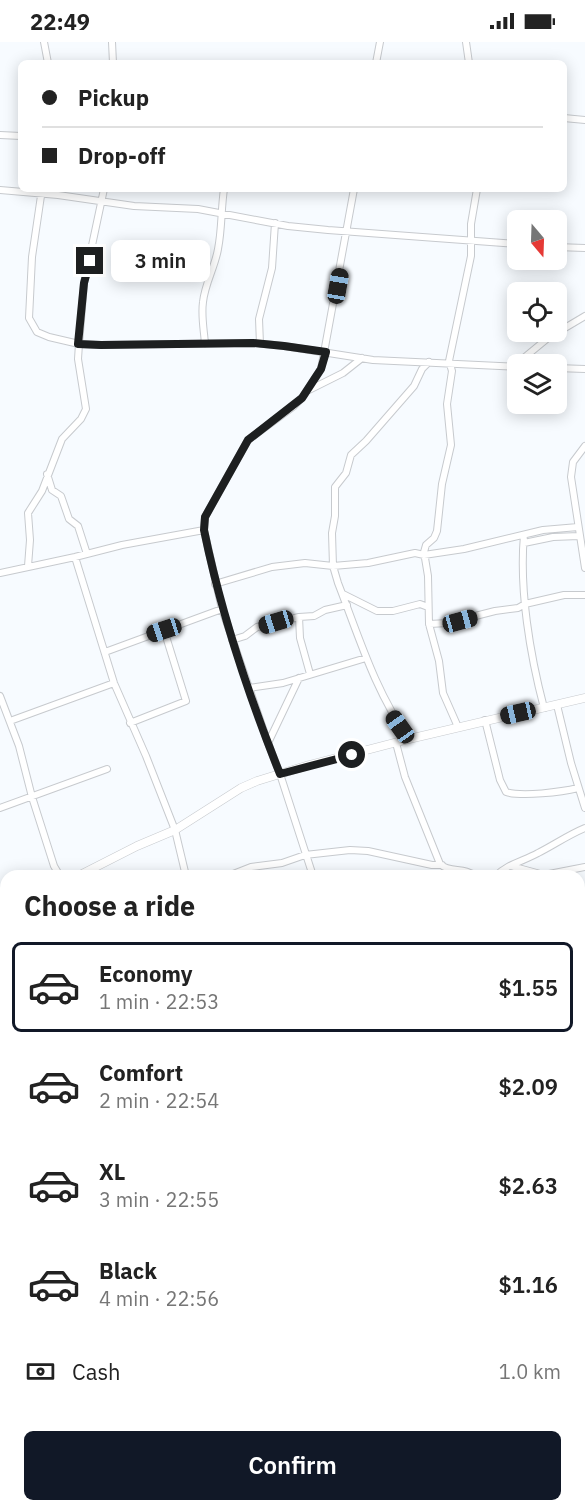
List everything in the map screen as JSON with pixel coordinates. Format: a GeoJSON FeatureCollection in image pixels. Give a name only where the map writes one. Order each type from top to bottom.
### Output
{"type":"FeatureCollection","features":[{"type":"Feature","properties":{"kind":"street"},"geometry":{"type":"LineString","coordinates":[[44,42],[47,60]]}},
{"type":"Feature","properties":{"kind":"street"},"geometry":{"type":"LineString","coordinates":[[112,42],[113,60]]}},
{"type":"Feature","properties":{"kind":"street"},"geometry":{"type":"LineString","coordinates":[[377,60],[380,42]]}},
{"type":"Feature","properties":{"kind":"street"},"geometry":{"type":"LineString","coordinates":[[466,42],[469,60]]}},
{"type":"Feature","properties":{"kind":"street"},"geometry":{"type":"LineString","coordinates":[[567,118],[585,120]]}},
{"type":"Feature","properties":{"kind":"street"},"geometry":{"type":"LineString","coordinates":[[0,135],[18,136]]}},
{"type":"Feature","properties":{"kind":"street"},"geometry":{"type":"LineString","coordinates":[[0,190],[18,190]]}},
{"type":"Feature","properties":{"kind":"street"},"geometry":{"type":"LineString","coordinates":[[41,192],[32,257],[29,318],[40,334],[78,344],[260,344],[362,358],[507,366]]}},
{"type":"Feature","properties":{"kind":"street"},"geometry":{"type":"LineString","coordinates":[[46,192],[101,202],[220,212],[275,223],[507,243]]}},
{"type":"Feature","properties":{"kind":"street"},"geometry":{"type":"LineString","coordinates":[[28,566],[30,540],[27,516],[32,504],[40,495],[62,439],[86,409],[78,359],[78,344],[84,283],[103,192]]}},
{"type":"Feature","properties":{"kind":"street"},"geometry":{"type":"LineString","coordinates":[[205,344],[203,301],[216,261],[222,226],[220,212],[224,192]]}},
{"type":"Feature","properties":{"kind":"street"},"geometry":{"type":"LineString","coordinates":[[311,870],[280,774],[222,609],[204,530],[205,517],[248,440],[294,406],[321,369],[326,352],[354,192]]}},
{"type":"Feature","properties":{"kind":"street"},"geometry":{"type":"LineString","coordinates":[[458,727],[443,693],[439,661],[429,624],[428,576],[424,555],[426,546],[437,531],[442,484],[451,445],[447,404],[452,371],[449,357],[471,256],[471,224],[476,192]]}},
{"type":"Feature","properties":{"kind":"street"},"geometry":{"type":"LineString","coordinates":[[260,344],[259,319],[272,268],[275,223]]}},
{"type":"Feature","properties":{"kind":"street"},"geometry":{"type":"LineString","coordinates":[[567,247],[585,248]]}},
{"type":"Feature","properties":{"kind":"street"},"geometry":{"type":"LineString","coordinates":[[530,354],[548,338],[585,316]]}},
{"type":"Feature","properties":{"kind":"street"},"geometry":{"type":"LineString","coordinates":[[306,392],[343,373],[362,358]]}},
{"type":"Feature","properties":{"kind":"street"},"geometry":{"type":"LineString","coordinates":[[409,739],[387,705],[366,658],[333,566],[332,533],[335,516],[335,487],[346,473],[351,455],[414,386],[422,369],[429,362]]}},
{"type":"Feature","properties":{"kind":"street"},"geometry":{"type":"LineString","coordinates":[[567,368],[585,369]]}},
{"type":"Feature","properties":{"kind":"street"},"geometry":{"type":"LineString","coordinates":[[585,446],[573,462],[571,470],[585,568]]}},
{"type":"Feature","properties":{"kind":"street"},"geometry":{"type":"LineString","coordinates":[[47,474],[52,490],[61,496],[69,519],[78,526],[87,554]]}},
{"type":"Feature","properties":{"kind":"street"},"geometry":{"type":"LineString","coordinates":[[215,584],[272,567],[305,563],[333,566],[368,563],[415,553],[424,555],[487,544],[543,530],[578,527]]}},
{"type":"Feature","properties":{"kind":"street"},"geometry":{"type":"LineString","coordinates":[[0,573],[176,533],[204,530]]}},
{"type":"Feature","properties":{"kind":"street"},"geometry":{"type":"LineString","coordinates":[[524,535],[525,604],[536,677],[544,708]]}},
{"type":"Feature","properties":{"kind":"street"},"geometry":{"type":"LineString","coordinates":[[524,543],[553,537],[579,536]]}},
{"type":"Feature","properties":{"kind":"street"},"geometry":{"type":"LineString","coordinates":[[75,557],[114,683],[175,830],[185,870]]}},
{"type":"Feature","properties":{"kind":"street"},"geometry":{"type":"LineString","coordinates":[[343,594],[377,611],[420,604],[428,607]]}},
{"type":"Feature","properties":{"kind":"street"},"geometry":{"type":"LineString","coordinates":[[429,624],[448,623],[495,611],[518,608],[525,604],[564,595],[585,595]]}},
{"type":"Feature","properties":{"kind":"street"},"geometry":{"type":"LineString","coordinates":[[232,640],[245,636],[253,629],[299,617],[314,616],[325,610],[347,605]]}},
{"type":"Feature","properties":{"kind":"street"},"geometry":{"type":"LineString","coordinates":[[105,652],[222,609]]}},
{"type":"Feature","properties":{"kind":"street"},"geometry":{"type":"LineString","coordinates":[[299,617],[300,638],[310,674]]}},
{"type":"Feature","properties":{"kind":"street"},"geometry":{"type":"LineString","coordinates":[[130,723],[186,700],[164,630]]}},
{"type":"Feature","properties":{"kind":"street"},"geometry":{"type":"LineString","coordinates":[[249,688],[269,686],[366,658]]}},
{"type":"Feature","properties":{"kind":"street"},"geometry":{"type":"LineString","coordinates":[[268,743],[299,678]]}},
{"type":"Feature","properties":{"kind":"street"},"geometry":{"type":"LineString","coordinates":[[10,721],[114,683]]}},
{"type":"Feature","properties":{"kind":"street"},"geometry":{"type":"LineString","coordinates":[[0,696],[24,761],[32,796],[56,870]]}},
{"type":"Feature","properties":{"kind":"street"},"geometry":{"type":"LineString","coordinates":[[90,870],[175,830],[241,788],[280,774],[485,720],[585,698]]}},
{"type":"Feature","properties":{"kind":"street"},"geometry":{"type":"LineString","coordinates":[[556,705],[585,808]]}},
{"type":"Feature","properties":{"kind":"street"},"geometry":{"type":"LineString","coordinates":[[485,720],[500,780],[506,792],[515,794],[562,792],[578,788]]}},
{"type":"Feature","properties":{"kind":"street"},"geometry":{"type":"LineString","coordinates":[[396,743],[405,777],[442,865],[445,868],[461,870]]}},
{"type":"Feature","properties":{"kind":"street"},"geometry":{"type":"LineString","coordinates":[[0,808],[107,769]]}},
{"type":"Feature","properties":{"kind":"street"},"geometry":{"type":"LineString","coordinates":[[505,870],[585,828]]}},
{"type":"Feature","properties":{"kind":"street"},"geometry":{"type":"LineString","coordinates":[[243,870],[305,855],[360,850],[442,865]]}},
{"type":"Feature","properties":{"kind":"street"},"geometry":{"type":"LineString","coordinates":[[511,866],[526,870]]}},
{"type":"Feature","properties":{"kind":"street"},"geometry":{"type":"LineString","coordinates":[[570,870],[585,867]]}},
{"type":"Feature","properties":{"kind":"route"},"geometry":{"type":"LineString","coordinates":[[90,261],[84,283],[78,344],[253,343],[326,352],[321,369],[302,398],[248,440],[205,517],[204,530],[222,609],[280,774],[352,755]]}}]}
